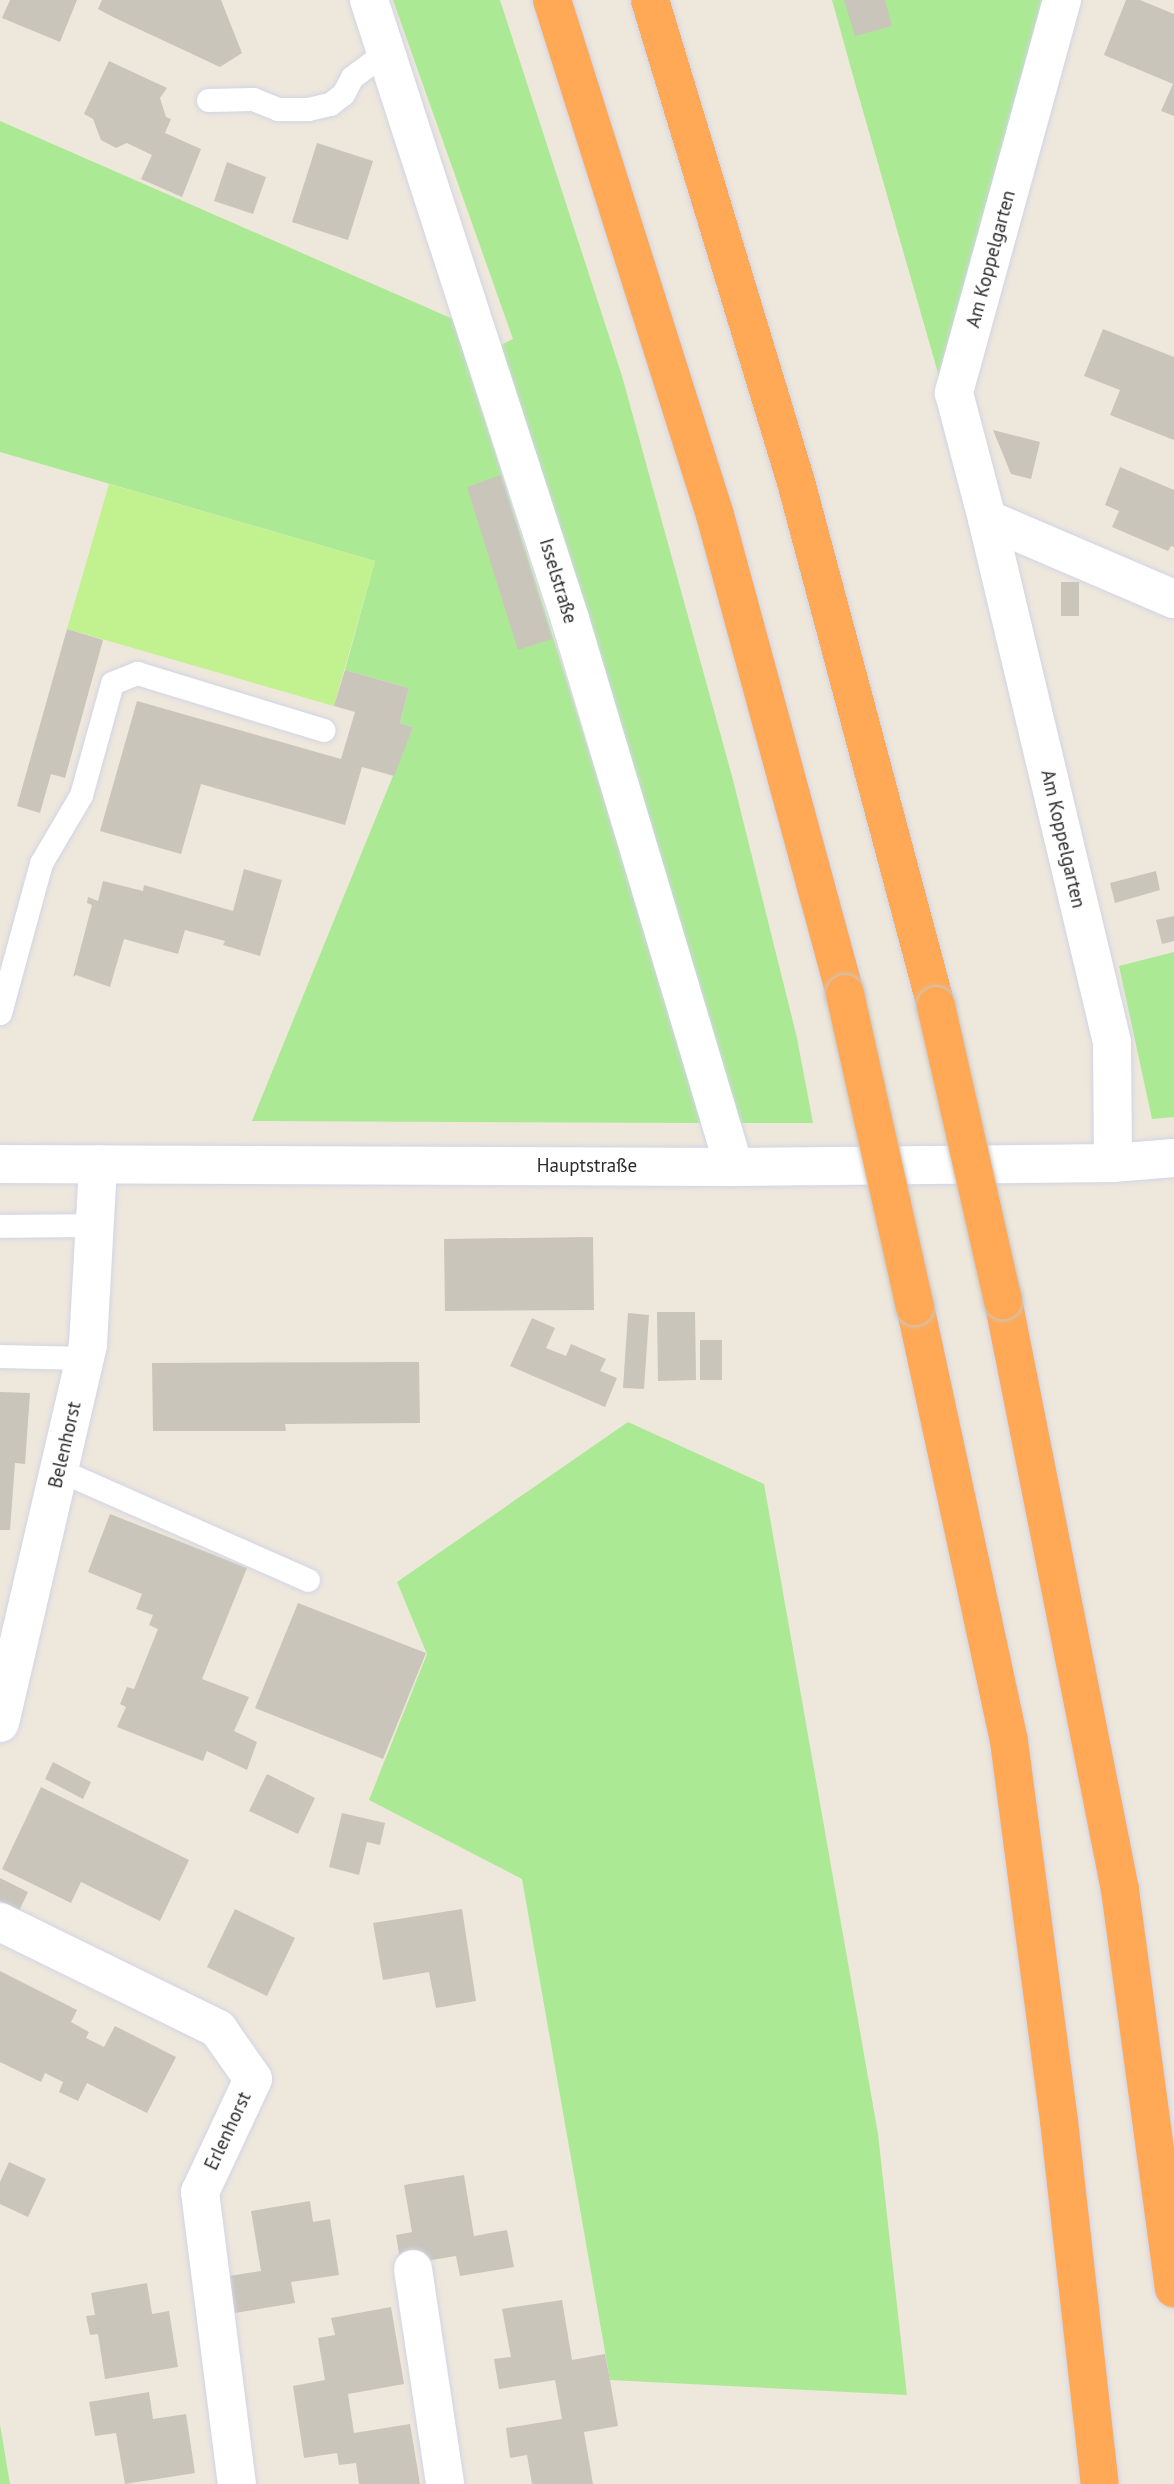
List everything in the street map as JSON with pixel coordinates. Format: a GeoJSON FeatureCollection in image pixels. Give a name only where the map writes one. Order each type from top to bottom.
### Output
{"type":"FeatureCollection","features":[{"type":"Feature","properties":{"kind":"highway"},"geometry":{"type":"LineString","coordinates":[[552,0],[715,515],[845,994],[915,1306],[1009,1741],[1059,2121],[1100,2484]]}},
{"type":"Feature","properties":{"kind":"highway"},"geometry":{"type":"LineString","coordinates":[[650,0],[796,482],[936,1006],[1003,1300],[1121,1890],[1174,2288]]}},
{"type":"Feature","properties":{"kind":"street","name":"Isselstraße"},"geometry":{"type":"LineString","coordinates":[[369,0],[570,619],[734,1167]]}},
{"type":"Feature","properties":{"kind":"street","name":"Am Koppelgarten"},"geometry":{"type":"LineString","coordinates":[[1062,0],[954,394],[987,519],[1112,1042],[1113,1163]]}},
{"type":"Feature","properties":{"kind":"street"},"geometry":{"type":"LineString","coordinates":[[987,519],[1174,599]]}},
{"type":"Feature","properties":{"kind":"street","name":"Hauptstraße"},"geometry":{"type":"LineString","coordinates":[[0,1164],[734,1167],[1113,1163],[1174,1158]]}},
{"type":"Feature","properties":{"kind":"street","name":"Belenhorst"},"geometry":{"type":"LineString","coordinates":[[0,1723],[85,1358],[98,1164]]}},
{"type":"Feature","properties":{"kind":"street","name":"Erlenhorst"},"geometry":{"type":"LineString","coordinates":[[0,1923],[218,2029],[253,2079],[200,2192],[237,2484]]}},
{"type":"Feature","properties":{"kind":"street"},"geometry":{"type":"LineString","coordinates":[[413,2269],[445,2484]]}},
{"type":"Feature","properties":{"kind":"lane"},"geometry":{"type":"LineString","coordinates":[[208,100],[253,99],[278,109],[308,109],[330,104],[343,94],[352,77],[386,52]]}},
{"type":"Feature","properties":{"kind":"lane"},"geometry":{"type":"LineString","coordinates":[[0,1013],[41,863],[81,795],[113,683],[137,673],[324,730]]}},
{"type":"Feature","properties":{"kind":"lane"},"geometry":{"type":"LineString","coordinates":[[0,1226],[96,1225]]}},
{"type":"Feature","properties":{"kind":"lane"},"geometry":{"type":"LineString","coordinates":[[0,1356],[85,1358]]}},
{"type":"Feature","properties":{"kind":"lane"},"geometry":{"type":"LineString","coordinates":[[59,1470],[308,1580]]}},
{"type":"Feature","properties":{"kind":"green space"},"geometry":{"type":"Polygon","coordinates":[[[393,0],[500,0],[622,376],[733,780],[797,1038],[813,1123],[737,1123],[499,346],[513,339],[393,0]]]}},
{"type":"Feature","properties":{"kind":"green space"},"geometry":{"type":"Polygon","coordinates":[[[832,0],[1051,0],[942,387],[855,83],[832,0]]]}},
{"type":"Feature","properties":{"kind":"green space"},"geometry":{"type":"Polygon","coordinates":[[[0,121],[453,319],[706,1123],[252,1121],[413,727],[400,723],[409,688],[345,670],[375,561],[0,452],[0,121]]]}},
{"type":"Feature","properties":{"kind":"green space"},"geometry":{"type":"Polygon","coordinates":[[[109,484],[375,561],[334,706],[67,629],[109,484]]]}},
{"type":"Feature","properties":{"kind":"green space"},"geometry":{"type":"Polygon","coordinates":[[[1174,952],[1174,1117],[1152,1119],[1119,966],[1174,952]]]}},
{"type":"Feature","properties":{"kind":"green space"},"geometry":{"type":"Polygon","coordinates":[[[628,1422],[764,1484],[878,2134],[907,2395],[610,2380],[522,1879],[369,1800],[427,1654],[397,1582],[628,1422]]]}},
{"type":"Feature","properties":{"kind":"green space"},"geometry":{"type":"Polygon","coordinates":[[[0,2425],[10,2484],[0,2484],[0,2425]]]}},
{"type":"Feature","properties":{"kind":"building"},"geometry":{"type":"Polygon","coordinates":[[[10,0],[77,0],[60,42],[2,18],[10,0]]]}},
{"type":"Feature","properties":{"kind":"building"},"geometry":{"type":"Polygon","coordinates":[[[102,0],[221,0],[242,53],[220,67],[98,9],[102,0]]]}},
{"type":"Feature","properties":{"kind":"building"},"geometry":{"type":"Polygon","coordinates":[[[844,0],[885,0],[892,26],[855,36],[844,0]]]}},
{"type":"Feature","properties":{"kind":"building"},"geometry":{"type":"Polygon","coordinates":[[[1126,0],[1140,0],[1174,14],[1174,116],[1161,111],[1173,84],[1104,55],[1126,0]]]}},
{"type":"Feature","properties":{"kind":"building"},"geometry":{"type":"Polygon","coordinates":[[[109,61],[167,88],[160,98],[166,117],[171,119],[165,133],[201,149],[182,197],[141,179],[152,155],[127,143],[116,148],[101,140],[93,119],[84,114],[109,61]]]}},
{"type":"Feature","properties":{"kind":"building"},"geometry":{"type":"Polygon","coordinates":[[[317,143],[373,161],[348,240],[292,222],[317,143]]]}},
{"type":"Feature","properties":{"kind":"building"},"geometry":{"type":"Polygon","coordinates":[[[227,162],[266,177],[253,214],[214,201],[227,162]]]}},
{"type":"Feature","properties":{"kind":"building"},"geometry":{"type":"Polygon","coordinates":[[[1103,329],[1174,357],[1174,440],[1110,415],[1120,390],[1084,376],[1103,329]]]}},
{"type":"Feature","properties":{"kind":"building"},"geometry":{"type":"Polygon","coordinates":[[[993,430],[1040,442],[1031,479],[1011,474],[993,430]]]}},
{"type":"Feature","properties":{"kind":"building"},"geometry":{"type":"Polygon","coordinates":[[[1120,467],[1174,490],[1174,547],[1171,546],[1168,551],[1112,527],[1119,511],[1105,505],[1120,467]]]}},
{"type":"Feature","properties":{"kind":"building"},"geometry":{"type":"Polygon","coordinates":[[[501,475],[552,639],[518,650],[467,487],[501,475]]]}},
{"type":"Feature","properties":{"kind":"building"},"geometry":{"type":"Polygon","coordinates":[[[1061,582],[1079,582],[1079,616],[1061,616],[1061,582]]]}},
{"type":"Feature","properties":{"kind":"building"},"geometry":{"type":"Polygon","coordinates":[[[67,629],[103,640],[65,778],[51,774],[40,813],[17,806],[67,629]]]}},
{"type":"Feature","properties":{"kind":"building"},"geometry":{"type":"Polygon","coordinates":[[[345,670],[409,688],[400,723],[413,727],[394,776],[362,767],[345,825],[201,784],[181,854],[100,831],[137,701],[341,759],[355,712],[334,706],[345,670]]]}},
{"type":"Feature","properties":{"kind":"building"},"geometry":{"type":"Polygon","coordinates":[[[244,869],[282,880],[260,956],[223,945],[225,941],[185,930],[178,954],[124,939],[110,987],[76,975],[73,977],[92,905],[87,903],[88,897],[98,901],[103,881],[143,891],[144,885],[233,911],[244,869]]]}},
{"type":"Feature","properties":{"kind":"building"},"geometry":{"type":"Polygon","coordinates":[[[1156,871],[1160,890],[1115,903],[1110,883],[1156,871]]]}},
{"type":"Feature","properties":{"kind":"building"},"geometry":{"type":"Polygon","coordinates":[[[1174,916],[1174,941],[1162,944],[1156,920],[1174,916]]]}},
{"type":"Feature","properties":{"kind":"building"},"geometry":{"type":"Polygon","coordinates":[[[593,1237],[594,1310],[445,1311],[444,1239],[593,1237]]]}},
{"type":"Feature","properties":{"kind":"building"},"geometry":{"type":"Polygon","coordinates":[[[657,1312],[695,1312],[696,1380],[658,1381],[657,1312]]]}},
{"type":"Feature","properties":{"kind":"building"},"geometry":{"type":"Polygon","coordinates":[[[628,1313],[649,1315],[644,1389],[623,1388],[628,1313]]]}},
{"type":"Feature","properties":{"kind":"building"},"geometry":{"type":"Polygon","coordinates":[[[532,1318],[555,1328],[546,1348],[566,1356],[571,1344],[606,1359],[600,1371],[617,1378],[605,1407],[510,1366],[532,1318]]]}},
{"type":"Feature","properties":{"kind":"building"},"geometry":{"type":"Polygon","coordinates":[[[700,1340],[722,1340],[722,1380],[700,1380],[700,1340]]]}},
{"type":"Feature","properties":{"kind":"building"},"geometry":{"type":"Polygon","coordinates":[[[419,1362],[420,1423],[285,1424],[286,1431],[153,1431],[152,1363],[419,1362]]]}},
{"type":"Feature","properties":{"kind":"building"},"geometry":{"type":"Polygon","coordinates":[[[0,1392],[30,1393],[25,1464],[15,1463],[10,1530],[0,1530],[0,1392]]]}},
{"type":"Feature","properties":{"kind":"building"},"geometry":{"type":"Polygon","coordinates":[[[110,1514],[247,1568],[202,1679],[249,1697],[234,1731],[257,1742],[247,1770],[207,1751],[203,1761],[117,1727],[126,1707],[120,1704],[127,1687],[134,1689],[158,1629],[149,1625],[153,1615],[136,1609],[142,1594],[88,1572],[110,1514]]]}},
{"type":"Feature","properties":{"kind":"building"},"geometry":{"type":"Polygon","coordinates":[[[298,1603],[426,1653],[383,1759],[255,1708],[298,1603]]]}},
{"type":"Feature","properties":{"kind":"building"},"geometry":{"type":"Polygon","coordinates":[[[53,1762],[91,1782],[83,1799],[45,1779],[53,1762]]]}},
{"type":"Feature","properties":{"kind":"building"},"geometry":{"type":"Polygon","coordinates":[[[267,1774],[315,1798],[298,1834],[249,1811],[267,1774]]]}},
{"type":"Feature","properties":{"kind":"building"},"geometry":{"type":"Polygon","coordinates":[[[41,1787],[189,1860],[160,1921],[81,1882],[71,1903],[2,1869],[41,1787]]]}},
{"type":"Feature","properties":{"kind":"building"},"geometry":{"type":"Polygon","coordinates":[[[342,1813],[385,1823],[380,1845],[367,1842],[359,1875],[329,1867],[342,1813]]]}},
{"type":"Feature","properties":{"kind":"building"},"geometry":{"type":"Polygon","coordinates":[[[0,1878],[28,1892],[19,1911],[0,1901],[0,1878]]]}},
{"type":"Feature","properties":{"kind":"building"},"geometry":{"type":"Polygon","coordinates":[[[235,1909],[295,1938],[267,1996],[207,1967],[235,1909]]]}},
{"type":"Feature","properties":{"kind":"building"},"geometry":{"type":"Polygon","coordinates":[[[462,1909],[476,2001],[436,2008],[429,1972],[383,1980],[373,1923],[462,1909]]]}},
{"type":"Feature","properties":{"kind":"building"},"geometry":{"type":"Polygon","coordinates":[[[0,1971],[77,2010],[71,2022],[89,2032],[86,2038],[104,2047],[115,2026],[176,2057],[147,2113],[87,2083],[78,2101],[59,2092],[63,2082],[45,2073],[41,2082],[0,2062],[0,1971]]]}},
{"type":"Feature","properties":{"kind":"building"},"geometry":{"type":"Polygon","coordinates":[[[9,2162],[46,2179],[28,2217],[0,2204],[0,2182],[9,2162]]]}},
{"type":"Feature","properties":{"kind":"building"},"geometry":{"type":"Polygon","coordinates":[[[464,2175],[474,2236],[507,2230],[514,2267],[460,2276],[456,2256],[401,2265],[396,2235],[412,2232],[404,2185],[464,2175]]]}},
{"type":"Feature","properties":{"kind":"building"},"geometry":{"type":"Polygon","coordinates":[[[310,2201],[313,2222],[330,2219],[339,2275],[291,2282],[295,2303],[235,2313],[229,2276],[261,2271],[251,2211],[310,2201]]]}},
{"type":"Feature","properties":{"kind":"building"},"geometry":{"type":"Polygon","coordinates":[[[147,2283],[152,2314],[169,2311],[178,2367],[105,2379],[98,2334],[90,2335],[86,2316],[95,2315],[91,2293],[147,2283]]]}},
{"type":"Feature","properties":{"kind":"building"},"geometry":{"type":"Polygon","coordinates":[[[562,2300],[572,2360],[605,2354],[618,2426],[584,2432],[593,2484],[532,2484],[527,2455],[510,2458],[506,2428],[562,2419],[555,2380],[499,2389],[494,2359],[511,2357],[502,2309],[562,2300]]]}},
{"type":"Feature","properties":{"kind":"building"},"geometry":{"type":"Polygon","coordinates":[[[391,2307],[404,2384],[348,2394],[354,2433],[410,2424],[420,2484],[359,2484],[356,2463],[339,2465],[337,2453],[304,2458],[293,2386],[325,2380],[318,2338],[335,2335],[331,2318],[391,2307]]]}},
{"type":"Feature","properties":{"kind":"building"},"geometry":{"type":"Polygon","coordinates":[[[149,2392],[153,2419],[186,2414],[195,2473],[125,2484],[116,2433],[95,2436],[89,2402],[149,2392]]]}}]}
